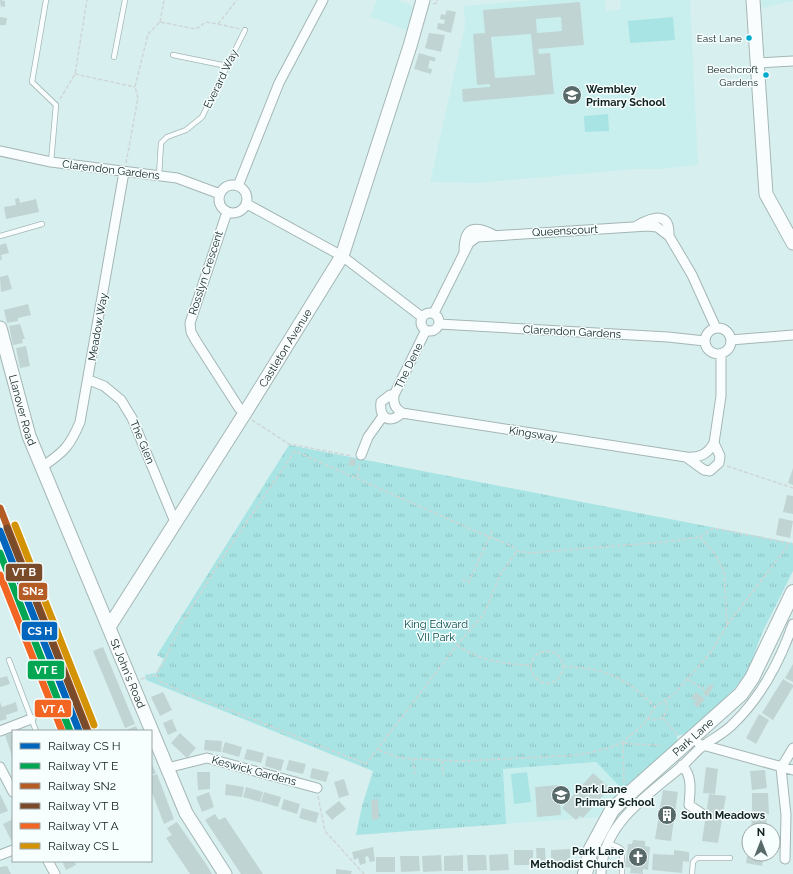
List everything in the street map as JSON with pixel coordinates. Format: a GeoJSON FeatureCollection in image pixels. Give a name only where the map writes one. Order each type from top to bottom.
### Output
{"type":"FeatureCollection","features":[{"type":"Feature","properties":{"kind":"main road","name":"Park Lane"},"geometry":{"type":"LineString","coordinates":[[586,874],[591,849],[612,810],[630,793],[693,743],[741,694],[752,678],[790,609],[793,592]]}},
{"type":"Feature","properties":{"kind":"street"},"geometry":{"type":"LineString","coordinates":[[238,186],[280,83],[323,0]]}},
{"type":"Feature","properties":{"kind":"street","name":"Castleton Avenue"},"geometry":{"type":"LineString","coordinates":[[109,627],[342,256],[410,46],[423,0]]}},
{"type":"Feature","properties":{"kind":"street"},"geometry":{"type":"LineString","coordinates":[[753,0],[766,194],[793,243]]}},
{"type":"Feature","properties":{"kind":"street"},"geometry":{"type":"LineString","coordinates":[[758,63],[793,60]]}},
{"type":"Feature","properties":{"kind":"street","name":"Clarendon Gardens"},"geometry":{"type":"LineString","coordinates":[[0,152],[51,162],[177,178],[220,194]]}},
{"type":"Feature","properties":{"kind":"street","name":"Meadow Way"},"geometry":{"type":"LineString","coordinates":[[42,467],[63,453],[73,439],[80,422],[89,380],[124,172]]}},
{"type":"Feature","properties":{"kind":"street"},"geometry":{"type":"LineString","coordinates":[[226,186],[238,186],[246,192],[247,204],[240,212],[226,212],[220,204],[220,194],[226,186]]}},
{"type":"Feature","properties":{"kind":"street"},"geometry":{"type":"LineString","coordinates":[[247,204],[342,256],[422,317]]}},
{"type":"Feature","properties":{"kind":"street","name":"Rosslyn Crescent"},"geometry":{"type":"LineString","coordinates":[[226,212],[190,323],[191,332],[196,341],[238,408],[244,414]]}},
{"type":"Feature","properties":{"kind":"street","name":"Queenscourt"},"geometry":{"type":"LineString","coordinates":[[434,314],[473,239],[494,235],[636,226],[655,217],[662,218],[667,223],[669,236],[692,275],[716,328]]}},
{"type":"Feature","properties":{"kind":"street"},"geometry":{"type":"LineString","coordinates":[[426,313],[434,314],[438,318],[439,324],[434,330],[426,330],[421,326],[422,317],[426,313]]}},
{"type":"Feature","properties":{"kind":"street","name":"Clarendon Gardens"},"geometry":{"type":"LineString","coordinates":[[439,324],[668,337],[705,341]]}},
{"type":"Feature","properties":{"kind":"street","name":"Llanover Road"},"geometry":{"type":"LineString","coordinates":[[0,328],[29,436],[42,467]]}},
{"type":"Feature","properties":{"kind":"street"},"geometry":{"type":"LineString","coordinates":[[716,328],[724,330],[730,336],[731,340],[729,349],[721,354],[717,354],[709,350],[705,341],[708,333],[716,328]]}},
{"type":"Feature","properties":{"kind":"street","name":"The Dene"},"geometry":{"type":"LineString","coordinates":[[361,456],[368,437],[383,416],[380,409],[381,402],[390,395],[394,395],[426,330]]}},
{"type":"Feature","properties":{"kind":"street"},"geometry":{"type":"LineString","coordinates":[[731,340],[793,335]]}},
{"type":"Feature","properties":{"kind":"street"},"geometry":{"type":"LineString","coordinates":[[719,463],[720,456],[714,443],[721,396],[721,354]]}},
{"type":"Feature","properties":{"kind":"street","name":"The Glen"},"geometry":{"type":"LineString","coordinates":[[89,380],[104,386],[121,400],[132,418],[175,522]]}},
{"type":"Feature","properties":{"kind":"street"},"geometry":{"type":"LineString","coordinates":[[383,416],[388,419],[396,419],[402,413],[396,409],[393,401],[394,395]]}},
{"type":"Feature","properties":{"kind":"street","name":"Kingsway"},"geometry":{"type":"LineString","coordinates":[[402,413],[686,458],[698,458],[706,453],[714,443]]}},
{"type":"Feature","properties":{"kind":"street","name":"Kingsway"},"geometry":{"type":"LineString","coordinates":[[686,458],[704,470],[710,471],[719,463]]}},
{"type":"Feature","properties":{"kind":"street","name":"St John's Road"},"geometry":{"type":"LineString","coordinates":[[42,467],[152,730]]}},
{"type":"Feature","properties":{"kind":"street","name":"Park Lane"},"geometry":{"type":"LineString","coordinates":[[600,874],[612,833],[634,805],[682,765],[693,743],[733,724],[758,697],[774,669],[793,624]]}},
{"type":"Feature","properties":{"kind":"street"},"geometry":{"type":"LineString","coordinates":[[0,731],[31,719]]}},
{"type":"Feature","properties":{"kind":"street","name":"St John's Road"},"geometry":{"type":"LineString","coordinates":[[152,731],[186,813],[225,874]]}},
{"type":"Feature","properties":{"kind":"street"},"geometry":{"type":"LineString","coordinates":[[693,743],[793,770]]}},
{"type":"Feature","properties":{"kind":"street"},"geometry":{"type":"LineString","coordinates":[[785,859],[786,814],[781,768],[793,748]]}},
{"type":"Feature","properties":{"kind":"street","name":"Keswick Gardens"},"geometry":{"type":"LineString","coordinates":[[167,768],[207,758],[317,788]]}},
{"type":"Feature","properties":{"kind":"street"},"geometry":{"type":"LineString","coordinates":[[682,765],[688,771],[691,784],[689,805],[701,813]]}},
{"type":"Feature","properties":{"kind":"street"},"geometry":{"type":"LineString","coordinates":[[0,767],[3,780],[12,791]]}},
{"type":"Feature","properties":{"kind":"street"},"geometry":{"type":"LineString","coordinates":[[0,855],[12,850]]}},
{"type":"Feature","properties":{"kind":"street"},"geometry":{"type":"LineString","coordinates":[[49,862],[55,874]]}},
{"type":"Feature","properties":{"kind":"lane"},"geometry":{"type":"LineString","coordinates":[[46,0],[32,82],[56,105],[51,162]]}},
{"type":"Feature","properties":{"kind":"lane"},"geometry":{"type":"LineString","coordinates":[[114,57],[125,0]]}},
{"type":"Feature","properties":{"kind":"lane","name":"Everard Way"},"geometry":{"type":"LineString","coordinates":[[159,176],[161,143],[166,137],[186,130],[202,117],[244,30]]}},
{"type":"Feature","properties":{"kind":"lane"},"geometry":{"type":"LineString","coordinates":[[173,55],[227,66]]}},
{"type":"Feature","properties":{"kind":"lane"},"geometry":{"type":"LineString","coordinates":[[0,236],[42,224]]}},
{"type":"Feature","properties":{"kind":"lane"},"geometry":{"type":"LineString","coordinates":[[9,660],[36,730]]}},
{"type":"Feature","properties":{"kind":"lane"},"geometry":{"type":"LineString","coordinates":[[609,844],[622,850],[622,874]]}},
{"type":"Feature","properties":{"kind":"lane"},"geometry":{"type":"LineString","coordinates":[[692,874],[693,862],[697,858],[730,858]]}},
{"type":"Feature","properties":{"kind":"path"},"geometry":{"type":"LineString","coordinates":[[56,105],[74,74],[87,0]]}},
{"type":"Feature","properties":{"kind":"path"},"geometry":{"type":"LineString","coordinates":[[124,172],[138,98],[135,87],[148,34],[160,22],[164,0]]}},
{"type":"Feature","properties":{"kind":"path"},"geometry":{"type":"LineString","coordinates":[[218,24],[238,0]]}},
{"type":"Feature","properties":{"kind":"path"},"geometry":{"type":"LineString","coordinates":[[160,22],[196,29],[206,22],[244,30]]}},
{"type":"Feature","properties":{"kind":"path"},"geometry":{"type":"LineString","coordinates":[[74,74],[135,87]]}},
{"type":"Feature","properties":{"kind":"path"},"geometry":{"type":"LineString","coordinates":[[244,414],[289,444],[361,456],[357,477]]}},
{"type":"Feature","properties":{"kind":"path"},"geometry":{"type":"LineString","coordinates":[[132,682],[156,675],[165,660],[184,620],[227,551],[295,451],[296,446]]}},
{"type":"Feature","properties":{"kind":"path"},"geometry":{"type":"LineString","coordinates":[[295,451],[357,477],[490,538],[512,546],[517,551],[530,553],[664,542],[700,537],[711,529],[718,529],[793,544]]}},
{"type":"Feature","properties":{"kind":"path"},"geometry":{"type":"LineString","coordinates":[[719,463],[793,488]]}},
{"type":"Feature","properties":{"kind":"path"},"geometry":{"type":"LineString","coordinates":[[462,579],[469,582],[490,538],[492,530]]}},
{"type":"Feature","properties":{"kind":"path"},"geometry":{"type":"LineString","coordinates":[[700,537],[715,554],[724,571],[727,625]]}},
{"type":"Feature","properties":{"kind":"path"},"geometry":{"type":"LineString","coordinates":[[378,750],[397,757],[413,759],[442,760],[544,758],[578,755],[609,748],[623,742],[647,719],[655,707],[666,701],[711,652],[727,625],[790,543]]}},
{"type":"Feature","properties":{"kind":"path"},"geometry":{"type":"LineString","coordinates":[[156,675],[159,681],[366,764],[457,645],[484,614],[500,575],[517,551]]}},
{"type":"Feature","properties":{"kind":"path"},"geometry":{"type":"LineString","coordinates":[[457,645],[469,653],[490,661],[531,665]]}},
{"type":"Feature","properties":{"kind":"path"},"geometry":{"type":"LineString","coordinates":[[550,651],[559,656],[563,666],[563,671],[558,679],[549,683],[539,681],[535,678],[531,669],[533,660],[540,652],[550,651]]}},
{"type":"Feature","properties":{"kind":"path"},"geometry":{"type":"LineString","coordinates":[[563,666],[593,670],[624,680],[655,707]]}},
{"type":"Feature","properties":{"kind":"path"},"geometry":{"type":"LineString","coordinates":[[687,679],[703,689],[704,687]]}},
{"type":"Feature","properties":{"kind":"path"},"geometry":{"type":"LineString","coordinates":[[647,719],[654,720],[662,718],[667,709],[666,701]]}},
{"type":"Feature","properties":{"kind":"path"},"geometry":{"type":"LineString","coordinates":[[662,718],[693,743]]}},
{"type":"Feature","properties":{"kind":"path"},"geometry":{"type":"LineString","coordinates":[[623,742],[630,744],[661,745]]}},
{"type":"Feature","properties":{"kind":"path"},"geometry":{"type":"LineString","coordinates":[[623,742],[624,785],[630,793]]}},
{"type":"Feature","properties":{"kind":"path"},"geometry":{"type":"LineString","coordinates":[[413,759],[415,774]]}},
{"type":"Feature","properties":{"kind":"path"},"geometry":{"type":"LineString","coordinates":[[442,760],[443,775]]}},
{"type":"Feature","properties":{"kind":"path"},"geometry":{"type":"LineString","coordinates":[[317,788],[325,831],[364,874]]}},
{"type":"Feature","properties":{"kind":"shaded area"},"geometry":{"type":"Polygon","coordinates":[[[377,0],[396,0],[411,5],[414,9],[407,30],[370,17],[377,0]]]}},
{"type":"Feature","properties":{"kind":"shaded area","name":"Wembley Primary School"},"geometry":{"type":"Polygon","coordinates":[[[534,0],[605,0],[606,11],[621,9],[620,0],[690,0],[698,165],[477,183],[430,182],[465,26],[464,6],[534,0]]]}},
{"type":"Feature","properties":{"kind":"shaded area"},"geometry":{"type":"Polygon","coordinates":[[[761,0],[793,0],[793,1],[762,8],[761,0]]]}},
{"type":"Feature","properties":{"kind":"shaded area","name":"Park Lane Primary School"},"geometry":{"type":"Polygon","coordinates":[[[596,762],[622,789],[599,817],[506,824],[503,769],[596,762]]]}},
{"type":"Feature","properties":{"kind":"green space"},"geometry":{"type":"Polygon","coordinates":[[[673,17],[675,40],[630,43],[628,21],[673,17]]]}},
{"type":"Feature","properties":{"kind":"green space"},"geometry":{"type":"Polygon","coordinates":[[[608,114],[609,131],[585,132],[584,116],[608,114]]]}},
{"type":"Feature","properties":{"kind":"green space","name":"King Edward VII Park"},"geometry":{"type":"Polygon","coordinates":[[[289,445],[793,543],[793,571],[762,633],[748,671],[736,687],[715,708],[685,734],[677,736],[677,742],[622,789],[596,762],[503,769],[506,824],[356,835],[362,806],[373,771],[146,680],[145,675],[156,673],[164,659],[157,655],[289,445]]]}},
{"type":"Feature","properties":{"kind":"green space"},"geometry":{"type":"Polygon","coordinates":[[[527,772],[531,802],[514,804],[511,774],[527,772]]]}},
{"type":"Feature","properties":{"kind":"building"},"geometry":{"type":"Polygon","coordinates":[[[0,0],[5,1],[5,7],[1,6],[1,10],[0,0]]]}},
{"type":"Feature","properties":{"kind":"building"},"geometry":{"type":"Polygon","coordinates":[[[580,2],[584,45],[538,49],[539,54],[550,53],[554,94],[463,102],[462,89],[490,87],[490,84],[477,85],[473,34],[485,33],[483,10],[580,2]],[[561,17],[536,19],[537,33],[562,31],[561,17]],[[531,34],[491,37],[495,78],[535,75],[531,34]]]}},
{"type":"Feature","properties":{"kind":"building"},"geometry":{"type":"Polygon","coordinates":[[[447,10],[456,12],[451,33],[437,29],[438,23],[444,24],[445,20],[440,19],[441,14],[445,15],[447,10]]]}},
{"type":"Feature","properties":{"kind":"building"},"geometry":{"type":"Polygon","coordinates":[[[0,17],[7,18],[6,25],[0,25],[0,17]]]}},
{"type":"Feature","properties":{"kind":"building"},"geometry":{"type":"Polygon","coordinates":[[[429,33],[445,35],[441,52],[425,48],[429,33]]]}},
{"type":"Feature","properties":{"kind":"building"},"geometry":{"type":"Polygon","coordinates":[[[419,53],[436,58],[434,62],[430,60],[428,68],[432,69],[431,74],[414,69],[419,53]]]}},
{"type":"Feature","properties":{"kind":"building"},"geometry":{"type":"Polygon","coordinates":[[[19,198],[20,203],[36,199],[39,212],[6,219],[4,207],[16,205],[15,199],[19,198]]]}},
{"type":"Feature","properties":{"kind":"building"},"geometry":{"type":"Polygon","coordinates":[[[6,243],[9,253],[1,255],[2,260],[0,260],[0,245],[6,243]]]}},
{"type":"Feature","properties":{"kind":"building"},"geometry":{"type":"Polygon","coordinates":[[[8,275],[12,289],[1,292],[0,277],[8,275]]]}},
{"type":"Feature","properties":{"kind":"building"},"geometry":{"type":"Polygon","coordinates":[[[28,304],[31,315],[18,318],[18,321],[7,323],[4,310],[28,304]]]}},
{"type":"Feature","properties":{"kind":"building"},"geometry":{"type":"Polygon","coordinates":[[[20,324],[25,339],[22,339],[23,343],[13,345],[9,326],[20,324]]]}},
{"type":"Feature","properties":{"kind":"building"},"geometry":{"type":"Polygon","coordinates":[[[26,346],[30,366],[20,368],[16,348],[26,346]]]}},
{"type":"Feature","properties":{"kind":"building"},"geometry":{"type":"Polygon","coordinates":[[[350,458],[356,459],[355,466],[348,465],[350,458]]]}},
{"type":"Feature","properties":{"kind":"building"},"geometry":{"type":"Polygon","coordinates":[[[793,468],[793,485],[788,483],[793,468]]]}},
{"type":"Feature","properties":{"kind":"building"},"geometry":{"type":"Polygon","coordinates":[[[787,495],[793,496],[793,514],[783,512],[787,495]]]}},
{"type":"Feature","properties":{"kind":"building"},"geometry":{"type":"Polygon","coordinates":[[[779,518],[793,521],[790,538],[776,535],[779,518]]]}},
{"type":"Feature","properties":{"kind":"building"},"geometry":{"type":"Polygon","coordinates":[[[103,647],[135,724],[125,728],[93,651],[103,647]]]}},
{"type":"Feature","properties":{"kind":"building"},"geometry":{"type":"Polygon","coordinates":[[[793,664],[793,682],[785,678],[793,664]]]}},
{"type":"Feature","properties":{"kind":"building"},"geometry":{"type":"Polygon","coordinates":[[[7,676],[10,684],[0,687],[0,678],[7,676]]]}},
{"type":"Feature","properties":{"kind":"building"},"geometry":{"type":"Polygon","coordinates":[[[783,679],[793,685],[793,687],[773,720],[762,713],[783,679]]]}},
{"type":"Feature","properties":{"kind":"building"},"geometry":{"type":"Polygon","coordinates":[[[710,684],[714,686],[707,697],[703,693],[710,684]]]}},
{"type":"Feature","properties":{"kind":"building"},"geometry":{"type":"Polygon","coordinates":[[[163,692],[172,710],[160,716],[151,697],[163,692]]]}},
{"type":"Feature","properties":{"kind":"building"},"geometry":{"type":"Polygon","coordinates":[[[696,692],[705,699],[698,708],[693,704],[696,701],[691,698],[696,692]]]}},
{"type":"Feature","properties":{"kind":"building"},"geometry":{"type":"Polygon","coordinates":[[[0,702],[2,707],[16,702],[18,711],[6,715],[7,719],[0,721],[0,702]]]}},
{"type":"Feature","properties":{"kind":"building"},"geometry":{"type":"Polygon","coordinates":[[[759,714],[769,720],[756,744],[746,738],[759,714]]]}},
{"type":"Feature","properties":{"kind":"building"},"geometry":{"type":"Polygon","coordinates":[[[172,719],[177,731],[168,735],[163,723],[172,719]]]}},
{"type":"Feature","properties":{"kind":"building"},"geometry":{"type":"Polygon","coordinates":[[[136,726],[138,730],[126,730],[136,726]]]}},
{"type":"Feature","properties":{"kind":"building"},"geometry":{"type":"Polygon","coordinates":[[[12,733],[12,756],[5,735],[12,733]]]}},
{"type":"Feature","properties":{"kind":"building"},"geometry":{"type":"Polygon","coordinates":[[[180,733],[196,748],[187,758],[171,743],[180,733]]]}},
{"type":"Feature","properties":{"kind":"building"},"geometry":{"type":"Polygon","coordinates":[[[205,740],[222,741],[221,752],[204,750],[205,740]]]}},
{"type":"Feature","properties":{"kind":"building"},"geometry":{"type":"Polygon","coordinates":[[[225,742],[242,747],[239,757],[222,752],[225,742]]]}},
{"type":"Feature","properties":{"kind":"building"},"geometry":{"type":"Polygon","coordinates":[[[247,749],[264,753],[261,763],[244,759],[247,749]]]}},
{"type":"Feature","properties":{"kind":"building"},"geometry":{"type":"Polygon","coordinates":[[[267,756],[284,760],[281,771],[265,766],[267,756]]]}},
{"type":"Feature","properties":{"kind":"building"},"geometry":{"type":"Polygon","coordinates":[[[289,760],[306,764],[303,774],[286,770],[289,760]]]}},
{"type":"Feature","properties":{"kind":"building"},"geometry":{"type":"Polygon","coordinates":[[[152,764],[156,773],[152,775],[152,764]]]}},
{"type":"Feature","properties":{"kind":"building"},"geometry":{"type":"Polygon","coordinates":[[[706,767],[718,769],[715,794],[703,793],[706,767]]]}},
{"type":"Feature","properties":{"kind":"building"},"geometry":{"type":"Polygon","coordinates":[[[312,768],[329,772],[326,782],[310,778],[312,768]]]}},
{"type":"Feature","properties":{"kind":"building"},"geometry":{"type":"Polygon","coordinates":[[[765,770],[767,788],[752,790],[750,771],[765,770]]]}},
{"type":"Feature","properties":{"kind":"building"},"geometry":{"type":"Polygon","coordinates":[[[197,772],[210,772],[210,789],[198,790],[197,772]]]}},
{"type":"Feature","properties":{"kind":"building"},"geometry":{"type":"Polygon","coordinates":[[[593,773],[610,788],[583,818],[580,816],[576,820],[562,808],[593,773]]]}},
{"type":"Feature","properties":{"kind":"building"},"geometry":{"type":"Polygon","coordinates":[[[157,774],[174,819],[164,824],[152,793],[152,776],[157,774]]]}},
{"type":"Feature","properties":{"kind":"building"},"geometry":{"type":"Polygon","coordinates":[[[344,779],[349,795],[339,798],[334,782],[344,779]]]}},
{"type":"Feature","properties":{"kind":"building"},"geometry":{"type":"Polygon","coordinates":[[[226,784],[244,787],[242,797],[225,795],[226,784]]]}},
{"type":"Feature","properties":{"kind":"building"},"geometry":{"type":"Polygon","coordinates":[[[559,785],[561,815],[537,817],[535,787],[559,785]]]}},
{"type":"Feature","properties":{"kind":"building"},"geometry":{"type":"Polygon","coordinates":[[[246,787],[263,792],[260,802],[243,797],[246,787]]]}},
{"type":"Feature","properties":{"kind":"building","name":"South Meadows"},"geometry":{"type":"Polygon","coordinates":[[[663,790],[678,792],[671,841],[655,839],[663,790]]]}},
{"type":"Feature","properties":{"kind":"building"},"geometry":{"type":"Polygon","coordinates":[[[209,792],[214,807],[202,812],[196,797],[209,792]]]}},
{"type":"Feature","properties":{"kind":"building"},"geometry":{"type":"Polygon","coordinates":[[[264,792],[281,797],[278,807],[261,802],[264,792]]]}},
{"type":"Feature","properties":{"kind":"building"},"geometry":{"type":"Polygon","coordinates":[[[752,793],[768,793],[769,814],[752,814],[752,793]]]}},
{"type":"Feature","properties":{"kind":"building"},"geometry":{"type":"Polygon","coordinates":[[[0,794],[8,811],[0,814],[0,794]]]}},
{"type":"Feature","properties":{"kind":"building"},"geometry":{"type":"Polygon","coordinates":[[[709,794],[726,796],[718,843],[702,841],[709,794]]]}},
{"type":"Feature","properties":{"kind":"building"},"geometry":{"type":"Polygon","coordinates":[[[284,799],[300,804],[297,814],[281,809],[284,799]]]}},
{"type":"Feature","properties":{"kind":"building"},"geometry":{"type":"Polygon","coordinates":[[[378,799],[379,819],[372,820],[371,800],[378,799]]]}},
{"type":"Feature","properties":{"kind":"building"},"geometry":{"type":"Polygon","coordinates":[[[339,801],[346,809],[332,820],[325,812],[339,801]]]}},
{"type":"Feature","properties":{"kind":"building"},"geometry":{"type":"Polygon","coordinates":[[[302,808],[319,813],[316,823],[299,818],[302,808]]]}},
{"type":"Feature","properties":{"kind":"building"},"geometry":{"type":"Polygon","coordinates":[[[215,814],[219,820],[225,817],[263,874],[241,874],[205,820],[215,814]]]}},
{"type":"Feature","properties":{"kind":"building"},"geometry":{"type":"Polygon","coordinates":[[[752,816],[767,818],[767,822],[752,822],[752,816]]]}},
{"type":"Feature","properties":{"kind":"building"},"geometry":{"type":"Polygon","coordinates":[[[12,820],[12,840],[11,840],[3,824],[12,820]]]}},
{"type":"Feature","properties":{"kind":"building"},"geometry":{"type":"Polygon","coordinates":[[[177,822],[212,874],[190,874],[166,838],[172,835],[167,828],[177,822]]]}},
{"type":"Feature","properties":{"kind":"building","name":"Park Lane Methodist Church"},"geometry":{"type":"Polygon","coordinates":[[[633,840],[645,841],[645,846],[650,847],[648,870],[643,869],[643,874],[630,873],[631,868],[625,867],[628,844],[632,844],[633,840]]]}},
{"type":"Feature","properties":{"kind":"building"},"geometry":{"type":"Polygon","coordinates":[[[373,847],[375,861],[370,862],[368,856],[365,857],[366,863],[360,865],[358,858],[354,860],[352,852],[373,847]]]}},
{"type":"Feature","properties":{"kind":"building"},"geometry":{"type":"Polygon","coordinates":[[[536,848],[545,848],[546,866],[537,867],[536,848]]]}},
{"type":"Feature","properties":{"kind":"building"},"geometry":{"type":"Polygon","coordinates":[[[570,849],[570,865],[551,865],[551,850],[570,849]]]}},
{"type":"Feature","properties":{"kind":"building"},"geometry":{"type":"Polygon","coordinates":[[[514,850],[533,850],[533,865],[514,865],[514,850]]]}},
{"type":"Feature","properties":{"kind":"building"},"geometry":{"type":"Polygon","coordinates":[[[674,850],[689,852],[689,862],[683,861],[682,873],[652,870],[653,854],[674,855],[674,850]]]}},
{"type":"Feature","properties":{"kind":"building"},"geometry":{"type":"Polygon","coordinates":[[[508,854],[509,870],[490,871],[489,855],[508,854]]]}},
{"type":"Feature","properties":{"kind":"building"},"geometry":{"type":"Polygon","coordinates":[[[441,855],[442,871],[423,872],[422,856],[441,855]]]}},
{"type":"Feature","properties":{"kind":"building"},"geometry":{"type":"Polygon","coordinates":[[[463,855],[463,871],[444,871],[444,856],[463,855]]]}},
{"type":"Feature","properties":{"kind":"building"},"geometry":{"type":"Polygon","coordinates":[[[467,855],[486,855],[487,870],[468,871],[467,855]]]}},
{"type":"Feature","properties":{"kind":"building"},"geometry":{"type":"Polygon","coordinates":[[[400,856],[419,856],[420,871],[401,872],[400,856]]]}},
{"type":"Feature","properties":{"kind":"building"},"geometry":{"type":"Polygon","coordinates":[[[376,857],[395,857],[395,872],[376,872],[376,857]]]}},
{"type":"Feature","properties":{"kind":"building"},"geometry":{"type":"Polygon","coordinates":[[[62,862],[74,862],[76,865],[66,870],[62,862]]]}},
{"type":"Feature","properties":{"kind":"building"},"geometry":{"type":"Polygon","coordinates":[[[746,862],[763,862],[762,866],[746,862]]]}},
{"type":"Feature","properties":{"kind":"building"},"geometry":{"type":"Polygon","coordinates":[[[7,866],[11,874],[0,874],[0,867],[7,866]]]}},
{"type":"Feature","properties":{"kind":"building"},"geometry":{"type":"Polygon","coordinates":[[[336,869],[352,871],[351,874],[336,874],[336,869]]]}},
{"type":"Feature","properties":{"kind":"transit line"},"geometry":{"type":"LineString","coordinates":[[15,525],[94,725]]}},
{"type":"Feature","properties":{"kind":"transit line"},"geometry":{"type":"LineString","coordinates":[[7,528],[86,728]]}},
{"type":"Feature","properties":{"kind":"transit line"},"geometry":{"type":"LineString","coordinates":[[0,531],[79,730]]}},
{"type":"Feature","properties":{"kind":"transit line"},"geometry":{"type":"LineString","coordinates":[[0,553],[70,730]]}},
{"type":"Feature","properties":{"kind":"transit line"},"geometry":{"type":"LineString","coordinates":[[0,575],[62,730]]}},
{"type":"Feature","properties":{"kind":"rail line","name":"SN2"},"geometry":{"type":"LineString","coordinates":[[0,508],[88,730]]}},
{"type":"Feature","properties":{"kind":"place","name":"East Lane"},"geometry":{"type":"Point","coordinates":[749,38]}},
{"type":"Feature","properties":{"kind":"place","name":"Beechcroft Gardens"},"geometry":{"type":"Point","coordinates":[766,75]}},
{"type":"Feature","properties":{"kind":"place","name":"Wembley Primary School"},"geometry":{"type":"Point","coordinates":[572,95]}},
{"type":"Feature","properties":{"kind":"place","name":"Park Lane Primary School"},"geometry":{"type":"Point","coordinates":[561,795]}},
{"type":"Feature","properties":{"kind":"place","name":"South Meadows"},"geometry":{"type":"Point","coordinates":[667,815]}},
{"type":"Feature","properties":{"kind":"place","name":"Park Lane Methodist Church"},"geometry":{"type":"Point","coordinates":[638,857]}}]}
